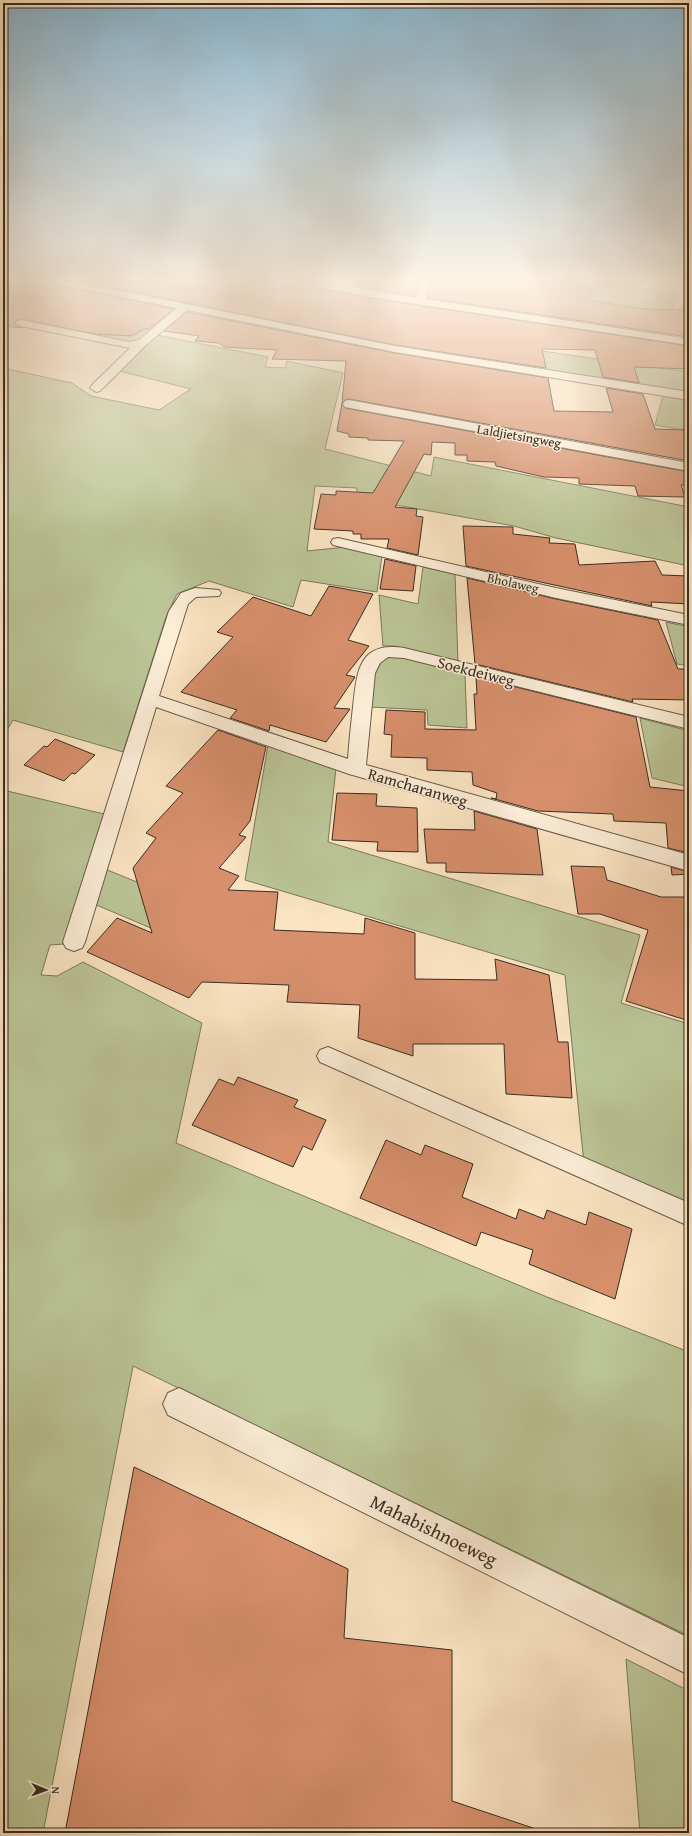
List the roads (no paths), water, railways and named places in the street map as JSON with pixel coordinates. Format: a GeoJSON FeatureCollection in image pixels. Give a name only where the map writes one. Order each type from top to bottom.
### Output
{"type":"FeatureCollection","features":[{"type":"Feature","properties":{"kind":"street"},"geometry":{"type":"LineString","coordinates":[[96,388],[118,367]]}},
{"type":"Feature","properties":{"kind":"street"},"geometry":{"type":"LineString","coordinates":[[507,367],[689,396]]}},
{"type":"Feature","properties":{"kind":"street","name":"Laldjietsingweg"},"geometry":{"type":"LineString","coordinates":[[349,404],[689,467]]}},
{"type":"Feature","properties":{"kind":"street","name":"Bholaweg"},"geometry":{"type":"LineString","coordinates":[[338,542],[556,593],[689,620]]}},
{"type":"Feature","properties":{"kind":"street"},"geometry":{"type":"LineString","coordinates":[[74,942],[149,699],[182,600],[186,595],[193,592],[213,592]]}},
{"type":"Feature","properties":{"kind":"street","name":"Soekdeiweg"},"geometry":{"type":"LineString","coordinates":[[356,769],[366,673],[372,659],[377,655],[386,652],[404,653],[689,723]]}},
{"type":"Feature","properties":{"kind":"street","name":"Ramcharanweg"},"geometry":{"type":"LineString","coordinates":[[149,699],[356,769],[689,863]]}},
{"type":"Feature","properties":{"kind":"street","name":"Mahabishnoeweg"},"geometry":{"type":"LineString","coordinates":[[179,1404],[689,1657]]}},
{"type":"Feature","properties":{"kind":"lane"},"geometry":{"type":"LineString","coordinates":[[328,1056],[689,1215]]}}]}
